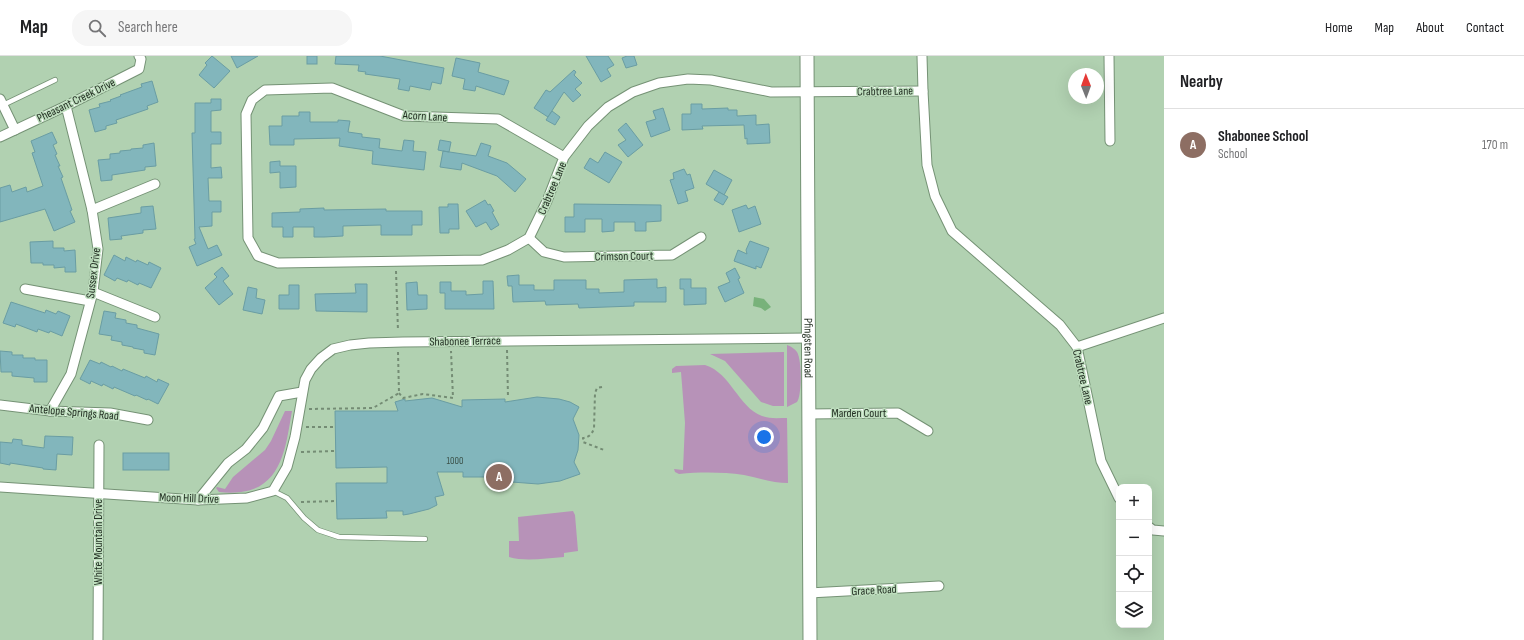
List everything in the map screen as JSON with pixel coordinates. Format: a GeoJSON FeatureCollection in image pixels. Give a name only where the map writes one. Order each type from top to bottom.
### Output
{"type":"FeatureCollection","features":[{"type":"Feature","properties":{"kind":"main road","name":"Pfingsten Road"},"geometry":{"type":"LineString","coordinates":[[807,56],[810,640]]}},
{"type":"Feature","properties":{"kind":"street","name":"Pheasant Creek Drive"},"geometry":{"type":"LineString","coordinates":[[0,136],[66,106],[139,69],[141,59],[139,56]]}},
{"type":"Feature","properties":{"kind":"street"},"geometry":{"type":"LineString","coordinates":[[922,56],[923,91]]}},
{"type":"Feature","properties":{"kind":"street"},"geometry":{"type":"LineString","coordinates":[[1109,56],[1110,141]]}},
{"type":"Feature","properties":{"kind":"street","name":"Crabtree Lane"},"geometry":{"type":"LineString","coordinates":[[529,238],[547,201],[564,157],[588,126],[608,106],[633,92],[659,83],[688,79],[711,80],[771,92],[923,91],[927,165],[935,196],[952,231],[1060,326],[1077,347],[1101,461],[1116,492]]}},
{"type":"Feature","properties":{"kind":"street","name":"Acorn Lane"},"geometry":{"type":"LineString","coordinates":[[529,238],[508,250],[482,260],[278,263],[258,256],[248,238],[246,114],[252,100],[265,90],[332,88],[404,116],[498,119],[564,157]]}},
{"type":"Feature","properties":{"kind":"street"},"geometry":{"type":"LineString","coordinates":[[1,102],[15,130]]}},
{"type":"Feature","properties":{"kind":"street","name":"Sussex Drive"},"geometry":{"type":"LineString","coordinates":[[50,411],[71,374],[92,297],[98,249],[92,210],[66,106]]}},
{"type":"Feature","properties":{"kind":"street"},"geometry":{"type":"LineString","coordinates":[[92,210],[155,184]]}},
{"type":"Feature","properties":{"kind":"street","name":"Crimson Court"},"geometry":{"type":"LineString","coordinates":[[529,238],[544,252],[564,257],[672,255],[700,237]]}},
{"type":"Feature","properties":{"kind":"street"},"geometry":{"type":"LineString","coordinates":[[25,289],[92,297],[155,317]]}},
{"type":"Feature","properties":{"kind":"street"},"geometry":{"type":"LineString","coordinates":[[1077,347],[1164,318]]}},
{"type":"Feature","properties":{"kind":"street","name":"Shabonee Terrace"},"geometry":{"type":"LineString","coordinates":[[302,392],[305,380],[311,369],[321,358],[333,349],[350,345],[403,342],[808,338]]}},
{"type":"Feature","properties":{"kind":"street"},"geometry":{"type":"LineString","coordinates":[[198,500],[228,463],[246,449],[263,428],[279,396],[302,392],[295,437],[287,467],[273,491]]}},
{"type":"Feature","properties":{"kind":"street","name":"Antelope Springs Road"},"geometry":{"type":"LineString","coordinates":[[0,405],[50,411],[110,413],[148,420]]}},
{"type":"Feature","properties":{"kind":"street","name":"Marden Court"},"geometry":{"type":"LineString","coordinates":[[808,414],[898,413],[928,432]]}},
{"type":"Feature","properties":{"kind":"street","name":"White Mountain Drive"},"geometry":{"type":"LineString","coordinates":[[98,640],[99,444]]}},
{"type":"Feature","properties":{"kind":"street","name":"Moon Hill Drive"},"geometry":{"type":"LineString","coordinates":[[0,487],[198,500],[246,498],[273,491]]}},
{"type":"Feature","properties":{"kind":"street"},"geometry":{"type":"LineString","coordinates":[[1152,529],[1164,531]]}},
{"type":"Feature","properties":{"kind":"street","name":"Grace Road"},"geometry":{"type":"LineString","coordinates":[[809,593],[939,586]]}},
{"type":"Feature","properties":{"kind":"lane"},"geometry":{"type":"LineString","coordinates":[[1,102],[55,80]]}},
{"type":"Feature","properties":{"kind":"lane"},"geometry":{"type":"LineString","coordinates":[[273,491],[287,498],[304,518],[318,530],[339,537],[425,539]]}},
{"type":"Feature","properties":{"kind":"path"},"geometry":{"type":"LineString","coordinates":[[396,266],[398,331]]}},
{"type":"Feature","properties":{"kind":"path"},"geometry":{"type":"LineString","coordinates":[[507,350],[508,398]]}},
{"type":"Feature","properties":{"kind":"path"},"geometry":{"type":"LineString","coordinates":[[398,352],[398,393],[403,398],[423,394],[453,398],[451,351]]}},
{"type":"Feature","properties":{"kind":"path"},"geometry":{"type":"LineString","coordinates":[[602,386],[597,388],[595,392],[594,430],[588,437],[583,438],[583,442],[604,450]]}},
{"type":"Feature","properties":{"kind":"path"},"geometry":{"type":"LineString","coordinates":[[306,409],[373,408],[398,393]]}},
{"type":"Feature","properties":{"kind":"path"},"geometry":{"type":"LineString","coordinates":[[303,427],[334,427]]}},
{"type":"Feature","properties":{"kind":"path"},"geometry":{"type":"LineString","coordinates":[[298,452],[335,451]]}},
{"type":"Feature","properties":{"kind":"path"},"geometry":{"type":"LineString","coordinates":[[301,502],[336,501]]}},
{"type":"Feature","properties":{"kind":"shaded area"},"geometry":{"type":"Polygon","coordinates":[[[754,297],[764,299],[771,307],[765,311],[761,308],[753,306],[754,297]]]}},
{"type":"Feature","properties":{"kind":"shaded area"},"geometry":{"type":"Polygon","coordinates":[[[787,345],[797,352],[799,356],[801,377],[799,398],[797,402],[787,407],[787,345]]]}},
{"type":"Feature","properties":{"kind":"shaded area"},"geometry":{"type":"Polygon","coordinates":[[[784,352],[784,406],[773,406],[761,402],[725,361],[710,354],[784,352]]]}},
{"type":"Feature","properties":{"kind":"shaded area"},"geometry":{"type":"Polygon","coordinates":[[[705,365],[722,375],[740,398],[754,412],[768,418],[787,418],[788,483],[736,474],[679,474],[675,472],[674,469],[683,470],[685,423],[681,372],[672,373],[672,369],[676,366],[705,365]]]}},
{"type":"Feature","properties":{"kind":"shaded area"},"geometry":{"type":"Polygon","coordinates":[[[285,411],[292,411],[284,450],[274,473],[266,482],[255,488],[230,493],[219,492],[216,488],[217,487],[225,489],[233,477],[265,450],[271,441],[285,411]]]}},
{"type":"Feature","properties":{"kind":"shaded area"},"geometry":{"type":"Polygon","coordinates":[[[573,511],[575,515],[578,551],[564,553],[564,557],[529,559],[509,557],[509,541],[519,541],[518,517],[573,511]]]}},
{"type":"Feature","properties":{"kind":"building"},"geometry":{"type":"Polygon","coordinates":[[[212,56],[230,71],[214,88],[199,75],[207,65],[205,63],[212,56]]]}},
{"type":"Feature","properties":{"kind":"building"},"geometry":{"type":"Polygon","coordinates":[[[231,56],[258,56],[237,68],[231,56]]]}},
{"type":"Feature","properties":{"kind":"building"},"geometry":{"type":"Polygon","coordinates":[[[307,56],[317,56],[317,64],[307,64],[307,56]]]}},
{"type":"Feature","properties":{"kind":"building"},"geometry":{"type":"Polygon","coordinates":[[[336,56],[380,56],[444,68],[441,84],[432,82],[430,90],[410,86],[409,91],[398,89],[400,79],[365,74],[366,72],[358,71],[359,65],[335,64],[336,56]]]}},
{"type":"Feature","properties":{"kind":"building"},"geometry":{"type":"Polygon","coordinates":[[[586,56],[608,56],[614,65],[607,69],[611,76],[601,82],[586,56]]]}},
{"type":"Feature","properties":{"kind":"building"},"geometry":{"type":"Polygon","coordinates":[[[634,56],[637,65],[626,68],[622,58],[634,56]]]}},
{"type":"Feature","properties":{"kind":"building"},"geometry":{"type":"Polygon","coordinates":[[[456,58],[480,63],[478,72],[509,81],[504,95],[476,86],[475,91],[463,89],[465,79],[452,76],[456,58]]]}},
{"type":"Feature","properties":{"kind":"building"},"geometry":{"type":"Polygon","coordinates":[[[574,70],[576,72],[574,75],[582,83],[575,89],[581,95],[573,102],[564,92],[548,117],[534,108],[546,90],[550,92],[574,70]]]}},
{"type":"Feature","properties":{"kind":"building"},"geometry":{"type":"Polygon","coordinates":[[[152,81],[158,102],[147,106],[148,109],[116,120],[117,123],[106,126],[106,129],[95,132],[89,110],[100,107],[99,104],[111,101],[110,100],[121,96],[120,95],[142,87],[141,84],[152,81]]]}},
{"type":"Feature","properties":{"kind":"building"},"geometry":{"type":"Polygon","coordinates":[[[211,99],[221,99],[221,110],[211,111],[211,132],[221,132],[221,144],[211,144],[211,168],[221,167],[222,178],[208,178],[209,201],[221,201],[221,212],[212,212],[212,226],[199,227],[208,249],[217,245],[222,255],[197,266],[189,247],[196,244],[194,239],[192,133],[195,133],[195,103],[211,103],[211,99]]]}},
{"type":"Feature","properties":{"kind":"building"},"geometry":{"type":"Polygon","coordinates":[[[691,104],[702,104],[702,109],[728,108],[728,110],[737,110],[737,116],[756,115],[756,125],[769,124],[770,143],[747,144],[744,125],[702,126],[703,129],[682,130],[682,114],[691,114],[691,104]]]}},
{"type":"Feature","properties":{"kind":"building"},"geometry":{"type":"Polygon","coordinates":[[[663,108],[670,130],[651,137],[646,122],[656,119],[653,111],[663,108]]]}},
{"type":"Feature","properties":{"kind":"building"},"geometry":{"type":"Polygon","coordinates":[[[552,111],[560,117],[555,125],[546,120],[552,111]]]}},
{"type":"Feature","properties":{"kind":"building"},"geometry":{"type":"Polygon","coordinates":[[[299,112],[310,112],[310,122],[338,122],[338,120],[350,121],[348,132],[362,134],[362,137],[380,139],[379,148],[402,151],[404,140],[414,141],[413,151],[426,152],[424,170],[372,164],[373,151],[339,146],[340,138],[294,139],[294,145],[270,145],[269,126],[282,126],[282,116],[299,116],[299,112]]]}},
{"type":"Feature","properties":{"kind":"building"},"geometry":{"type":"Polygon","coordinates":[[[626,123],[643,145],[628,157],[618,145],[626,140],[618,130],[626,123]]]}},
{"type":"Feature","properties":{"kind":"building"},"geometry":{"type":"Polygon","coordinates":[[[52,132],[57,143],[53,145],[57,154],[55,155],[60,166],[58,166],[63,177],[61,178],[72,210],[70,211],[75,222],[54,231],[45,209],[0,222],[0,188],[10,185],[12,192],[26,187],[27,192],[43,186],[32,153],[35,152],[31,141],[52,132]]]}},
{"type":"Feature","properties":{"kind":"building"},"geometry":{"type":"Polygon","coordinates":[[[440,140],[451,142],[449,152],[476,156],[481,143],[491,146],[488,156],[507,163],[526,179],[515,192],[497,176],[462,163],[461,170],[440,167],[443,151],[438,150],[440,140]]]}},
{"type":"Feature","properties":{"kind":"building"},"geometry":{"type":"Polygon","coordinates":[[[154,143],[156,166],[145,167],[145,170],[112,175],[112,180],[101,181],[98,160],[110,159],[110,154],[143,148],[143,145],[154,143]]]}},
{"type":"Feature","properties":{"kind":"building"},"geometry":{"type":"Polygon","coordinates":[[[605,152],[622,162],[609,183],[584,168],[590,158],[598,163],[605,152]]]}},
{"type":"Feature","properties":{"kind":"building"},"geometry":{"type":"Polygon","coordinates":[[[280,161],[280,166],[296,166],[296,187],[280,188],[280,172],[270,173],[270,162],[280,161]]]}},
{"type":"Feature","properties":{"kind":"building"},"geometry":{"type":"Polygon","coordinates":[[[684,169],[687,175],[690,174],[694,188],[685,191],[688,201],[678,204],[670,180],[674,179],[673,173],[684,169]]]}},
{"type":"Feature","properties":{"kind":"building"},"geometry":{"type":"Polygon","coordinates":[[[714,170],[732,180],[724,195],[706,184],[714,170]]]}},
{"type":"Feature","properties":{"kind":"building"},"geometry":{"type":"Polygon","coordinates":[[[719,192],[728,197],[723,205],[714,200],[719,192]]]}},
{"type":"Feature","properties":{"kind":"building"},"geometry":{"type":"Polygon","coordinates":[[[485,200],[488,205],[490,204],[494,211],[492,212],[499,225],[491,230],[486,222],[476,227],[466,211],[485,200]]]}},
{"type":"Feature","properties":{"kind":"building"},"geometry":{"type":"Polygon","coordinates":[[[448,204],[458,204],[459,229],[449,229],[449,233],[440,233],[439,207],[448,207],[448,204]]]}},
{"type":"Feature","properties":{"kind":"building"},"geometry":{"type":"Polygon","coordinates":[[[574,204],[661,205],[661,221],[646,222],[646,231],[635,231],[635,222],[614,222],[614,231],[602,232],[602,219],[585,219],[585,232],[565,232],[565,217],[574,217],[574,204]]]}},
{"type":"Feature","properties":{"kind":"building"},"geometry":{"type":"Polygon","coordinates":[[[746,205],[748,209],[755,206],[761,224],[739,232],[732,210],[746,205]]]}},
{"type":"Feature","properties":{"kind":"building"},"geometry":{"type":"Polygon","coordinates":[[[153,206],[156,229],[143,230],[143,233],[121,236],[122,239],[110,240],[108,218],[141,213],[141,207],[153,206]]]}},
{"type":"Feature","properties":{"kind":"building"},"geometry":{"type":"Polygon","coordinates":[[[324,208],[324,210],[386,209],[386,211],[422,211],[422,225],[412,225],[412,235],[381,235],[381,225],[343,226],[343,236],[324,237],[314,237],[314,227],[293,227],[293,237],[283,237],[283,227],[272,227],[272,213],[300,212],[300,209],[324,208]]]}},
{"type":"Feature","properties":{"kind":"building"},"geometry":{"type":"Polygon","coordinates":[[[53,241],[53,248],[64,248],[64,251],[75,250],[76,272],[65,272],[65,267],[54,268],[54,265],[31,263],[30,242],[53,241]]]}},
{"type":"Feature","properties":{"kind":"building"},"geometry":{"type":"Polygon","coordinates":[[[750,241],[769,248],[761,268],[756,266],[756,269],[734,261],[738,250],[747,254],[746,250],[750,241]]]}},
{"type":"Feature","properties":{"kind":"building"},"geometry":{"type":"Polygon","coordinates":[[[114,255],[125,261],[126,257],[136,262],[137,260],[148,265],[149,262],[161,268],[151,288],[139,283],[138,285],[128,280],[127,282],[117,278],[115,281],[104,275],[114,255]]]}},
{"type":"Feature","properties":{"kind":"building"},"geometry":{"type":"Polygon","coordinates":[[[222,267],[229,276],[223,281],[233,294],[219,305],[205,288],[217,277],[214,274],[222,267]]]}},
{"type":"Feature","properties":{"kind":"building"},"geometry":{"type":"Polygon","coordinates":[[[735,268],[740,278],[738,279],[744,293],[725,302],[718,287],[730,282],[726,273],[735,268]]]}},
{"type":"Feature","properties":{"kind":"building"},"geometry":{"type":"Polygon","coordinates":[[[519,275],[519,285],[534,285],[534,290],[554,290],[554,280],[586,280],[586,289],[599,289],[599,293],[624,292],[624,280],[657,279],[657,288],[666,287],[666,302],[634,302],[634,306],[579,308],[578,304],[546,305],[545,301],[513,302],[512,286],[508,286],[507,276],[519,275]]]}},
{"type":"Feature","properties":{"kind":"building"},"geometry":{"type":"Polygon","coordinates":[[[680,279],[691,279],[691,288],[706,288],[706,304],[684,305],[684,289],[680,289],[680,279]]]}},
{"type":"Feature","properties":{"kind":"building"},"geometry":{"type":"Polygon","coordinates":[[[483,281],[493,281],[494,309],[445,309],[445,293],[440,293],[440,282],[451,282],[451,291],[466,291],[466,295],[483,294],[483,281]]]}},
{"type":"Feature","properties":{"kind":"building"},"geometry":{"type":"Polygon","coordinates":[[[417,282],[418,295],[427,295],[427,309],[407,310],[406,283],[417,282]]]}},
{"type":"Feature","properties":{"kind":"building"},"geometry":{"type":"Polygon","coordinates":[[[355,284],[367,284],[367,312],[316,311],[315,294],[356,293],[355,284]]]}},
{"type":"Feature","properties":{"kind":"building"},"geometry":{"type":"Polygon","coordinates":[[[289,285],[299,285],[299,309],[279,309],[279,295],[289,295],[289,285]]]}},
{"type":"Feature","properties":{"kind":"building"},"geometry":{"type":"Polygon","coordinates":[[[248,287],[257,289],[256,298],[265,300],[262,314],[243,310],[248,287]]]}},
{"type":"Feature","properties":{"kind":"building"},"geometry":{"type":"Polygon","coordinates":[[[11,302],[45,313],[46,310],[56,314],[58,311],[70,316],[62,336],[50,331],[49,333],[38,329],[37,332],[16,324],[15,327],[3,323],[11,302]]]}},
{"type":"Feature","properties":{"kind":"building"},"geometry":{"type":"Polygon","coordinates":[[[104,311],[116,313],[115,318],[126,320],[126,323],[137,325],[137,328],[159,334],[155,355],[144,353],[144,350],[122,345],[122,342],[111,340],[112,336],[99,334],[104,311]]]}},
{"type":"Feature","properties":{"kind":"building"},"geometry":{"type":"Polygon","coordinates":[[[0,351],[12,352],[12,355],[23,355],[23,358],[47,360],[47,382],[34,382],[34,378],[12,376],[12,372],[1,372],[0,351]]]}},
{"type":"Feature","properties":{"kind":"building"},"geometry":{"type":"Polygon","coordinates":[[[90,360],[100,364],[101,362],[122,371],[123,369],[145,378],[146,376],[157,382],[158,379],[169,384],[158,404],[114,387],[113,389],[103,384],[102,386],[91,381],[90,384],[80,379],[90,360]]]}},
{"type":"Feature","properties":{"kind":"building"},"geometry":{"type":"Polygon","coordinates":[[[537,397],[559,399],[570,402],[579,407],[573,419],[579,435],[578,450],[574,462],[580,474],[560,481],[538,484],[512,482],[514,477],[463,477],[463,472],[437,472],[444,495],[435,497],[437,505],[429,509],[403,515],[403,511],[386,511],[387,518],[337,519],[336,483],[387,483],[387,467],[336,468],[335,411],[398,411],[395,402],[405,399],[405,401],[432,398],[462,407],[462,400],[505,399],[505,402],[537,397]]]}},
{"type":"Feature","properties":{"kind":"building"},"geometry":{"type":"Polygon","coordinates":[[[45,436],[73,437],[72,455],[57,454],[56,470],[10,463],[10,465],[0,463],[0,442],[12,443],[13,439],[22,440],[22,445],[44,448],[45,436]]]}},
{"type":"Feature","properties":{"kind":"building"},"geometry":{"type":"Polygon","coordinates":[[[123,453],[169,453],[169,470],[123,470],[123,453]]]}},
{"type":"Feature","properties":{"kind":"place","name":"Shabonee School"},"geometry":{"type":"Point","coordinates":[499,477]}}]}
